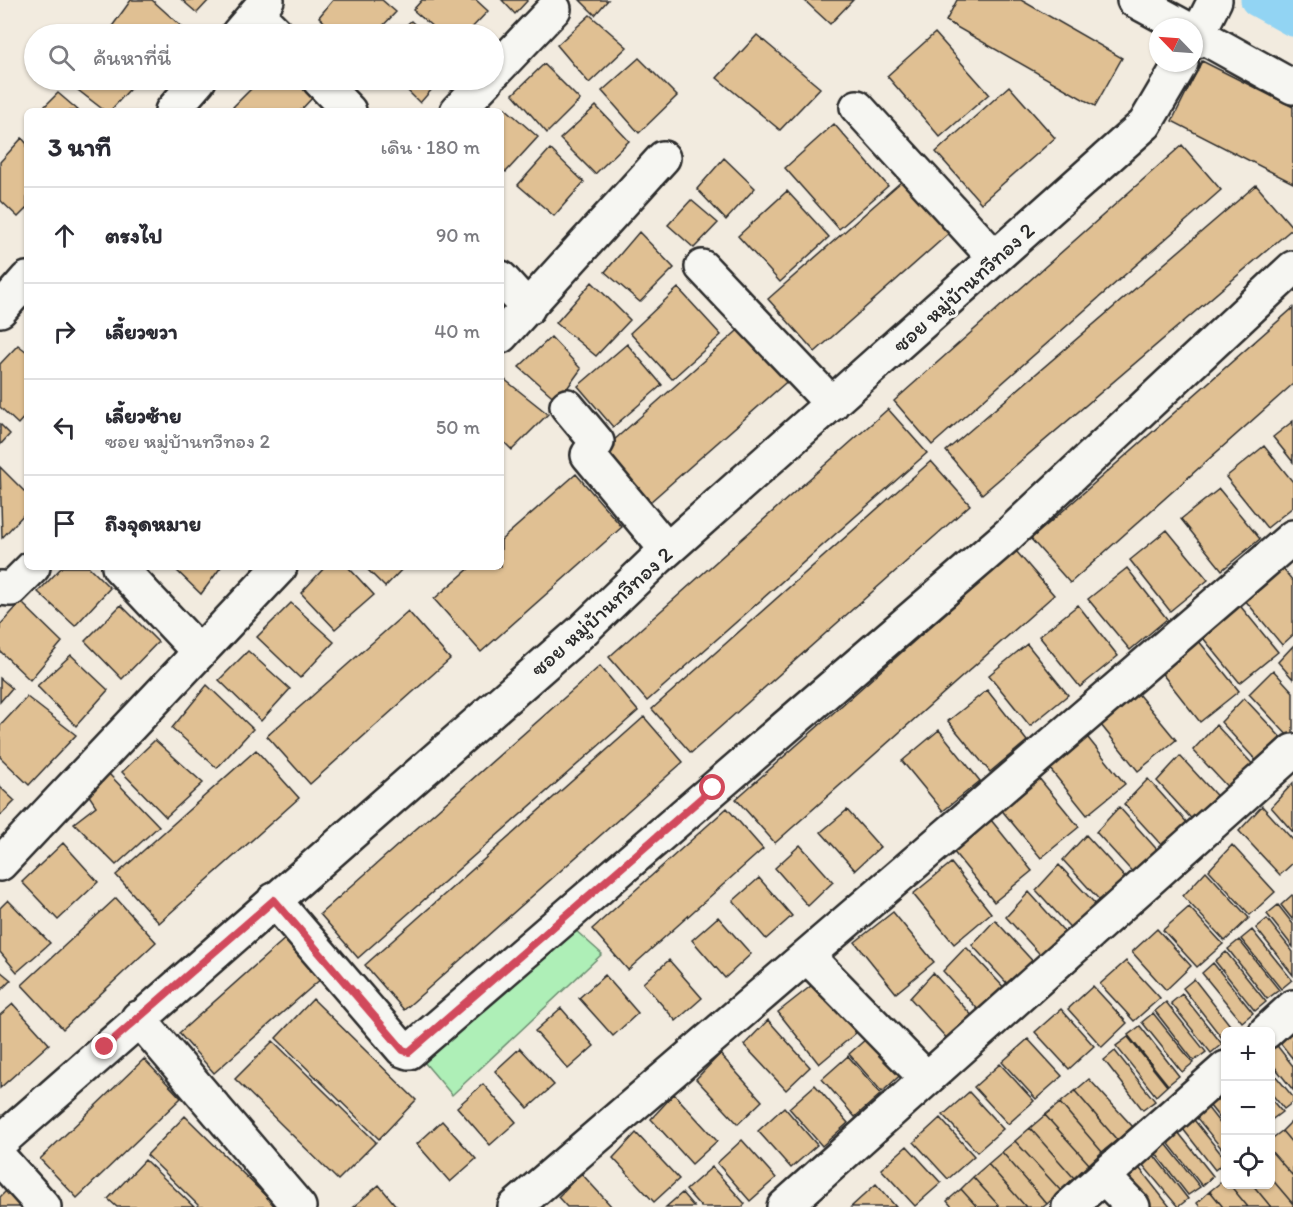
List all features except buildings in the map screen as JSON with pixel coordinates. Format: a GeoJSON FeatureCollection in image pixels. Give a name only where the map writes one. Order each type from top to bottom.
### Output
{"type":"FeatureCollection","features":[{"type":"Feature","properties":{"kind":"street"},"geometry":{"type":"LineString","coordinates":[[1134,0],[1181,18]]}},
{"type":"Feature","properties":{"kind":"street"},"geometry":{"type":"LineString","coordinates":[[504,62],[554,9]]}},
{"type":"Feature","properties":{"kind":"street"},"geometry":{"type":"LineString","coordinates":[[1203,28],[1293,87]]}},
{"type":"Feature","properties":{"kind":"street","name":"ซอย หมู่บ้านทวีทอง 2"},"geometry":{"type":"LineString","coordinates":[[0,1142],[138,1018],[573,638],[667,550],[1145,124],[1176,72]]}},
{"type":"Feature","properties":{"kind":"street"},"geometry":{"type":"LineString","coordinates":[[175,108],[190,90]]}},
{"type":"Feature","properties":{"kind":"street"},"geometry":{"type":"LineString","coordinates":[[329,90],[346,108]]}},
{"type":"Feature","properties":{"kind":"street"},"geometry":{"type":"LineString","coordinates":[[460,108],[477,90]]}},
{"type":"Feature","properties":{"kind":"street"},"geometry":{"type":"LineString","coordinates":[[857,107],[994,257]]}},
{"type":"Feature","properties":{"kind":"street"},"geometry":{"type":"LineString","coordinates":[[504,333],[663,158]]}},
{"type":"Feature","properties":{"kind":"street"},"geometry":{"type":"LineString","coordinates":[[702,267],[832,404]]}},
{"type":"Feature","properties":{"kind":"street"},"geometry":{"type":"LineString","coordinates":[[274,900],[403,1050],[409,1052],[1007,536],[1293,268]]}},
{"type":"Feature","properties":{"kind":"street"},"geometry":{"type":"LineString","coordinates":[[504,281],[528,308]]}},
{"type":"Feature","properties":{"kind":"street"},"geometry":{"type":"LineString","coordinates":[[0,310],[24,282]]}},
{"type":"Feature","properties":{"kind":"street"},"geometry":{"type":"LineString","coordinates":[[567,406],[597,442],[588,455],[667,550]]}},
{"type":"Feature","properties":{"kind":"street"},"geometry":{"type":"LineString","coordinates":[[515,1207],[1293,537]]}},
{"type":"Feature","properties":{"kind":"street"},"geometry":{"type":"LineString","coordinates":[[0,588],[11,589],[30,570]]}},
{"type":"Feature","properties":{"kind":"street"},"geometry":{"type":"LineString","coordinates":[[122,570],[199,652]]}},
{"type":"Feature","properties":{"kind":"street"},"geometry":{"type":"LineString","coordinates":[[0,864],[277,570]]}},
{"type":"Feature","properties":{"kind":"street"},"geometry":{"type":"LineString","coordinates":[[784,1207],[1293,751]]}},
{"type":"Feature","properties":{"kind":"street"},"geometry":{"type":"LineString","coordinates":[[807,956],[927,1079]]}},
{"type":"Feature","properties":{"kind":"street"},"geometry":{"type":"LineString","coordinates":[[1271,1027],[1293,1007]]}},
{"type":"Feature","properties":{"kind":"street"},"geometry":{"type":"LineString","coordinates":[[138,1018],[298,1207]]}},
{"type":"Feature","properties":{"kind":"street"},"geometry":{"type":"LineString","coordinates":[[1070,1207],[1221,1072]]}},
{"type":"Feature","properties":{"kind":"street"},"geometry":{"type":"LineString","coordinates":[[0,1158],[44,1207]]}},
{"type":"Feature","properties":{"kind":"street"},"geometry":{"type":"LineString","coordinates":[[1104,1177],[1133,1207]]}},
{"type":"Feature","properties":{"kind":"green space"},"geometry":{"type":"Polygon","coordinates":[[[574,929],[602,954],[452,1095],[419,1056],[574,929]]]}},
{"type":"Feature","properties":{"kind":"waterway"},"geometry":{"type":"LineString","coordinates":[[1257,0],[1293,20]]}},
{"type":"Feature","properties":{"kind":"route"},"geometry":{"type":"LineString","coordinates":[[105,1047],[274,900],[403,1050],[406,1053],[409,1052],[713,788]]}}]}
